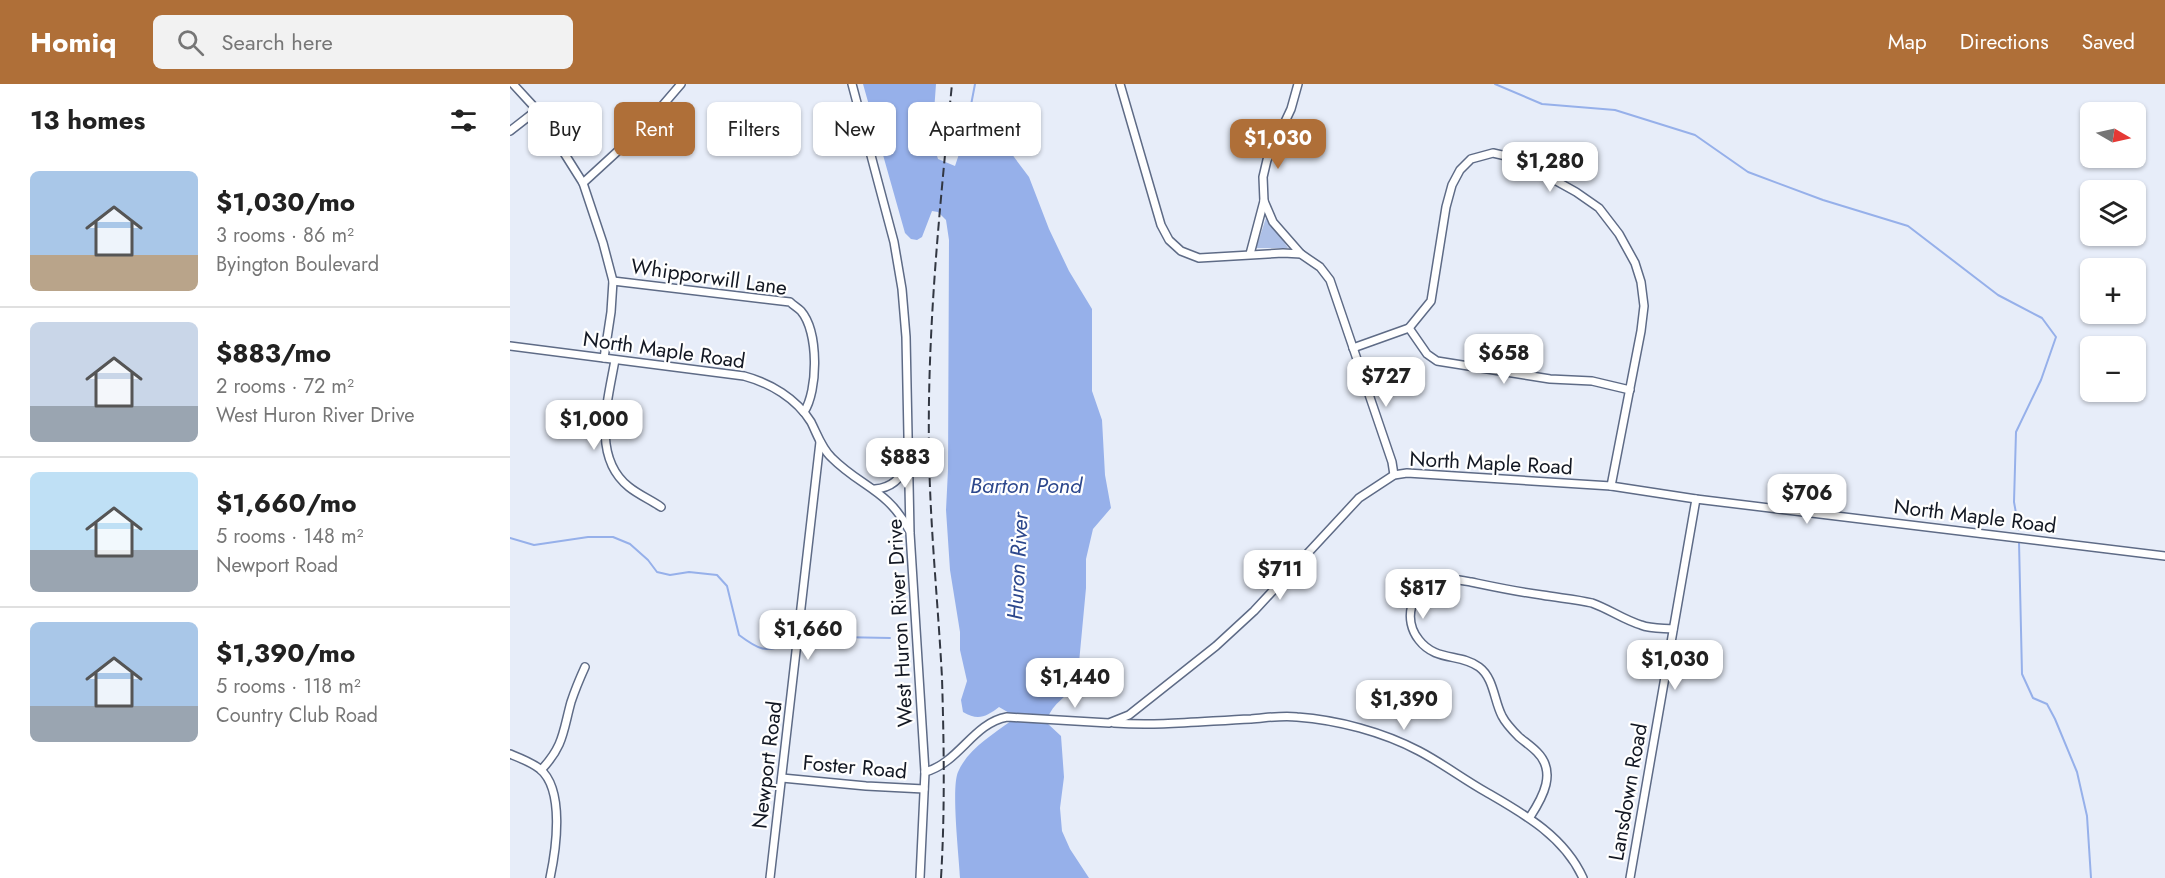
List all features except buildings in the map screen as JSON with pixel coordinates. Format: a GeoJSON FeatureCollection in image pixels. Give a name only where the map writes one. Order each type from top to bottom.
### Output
{"type":"FeatureCollection","features":[{"type":"Feature","properties":{"kind":"street"},"geometry":{"type":"LineString","coordinates":[[513,84],[530,102]]}},
{"type":"Feature","properties":{"kind":"street"},"geometry":{"type":"LineString","coordinates":[[584,183],[645,127],[681,84]]}},
{"type":"Feature","properties":{"kind":"street","name":"West Huron River Drive"},"geometry":{"type":"LineString","coordinates":[[852,84],[894,242],[902,290],[910,457],[910,533],[925,772],[920,878]]}},
{"type":"Feature","properties":{"kind":"street"},"geometry":{"type":"LineString","coordinates":[[1120,84],[1161,225],[1169,240],[1181,251],[1199,258],[1250,254],[1301,254]]}},
{"type":"Feature","properties":{"kind":"street"},"geometry":{"type":"LineString","coordinates":[[1250,254],[1264,201],[1263,177],[1267,160],[1291,109],[1298,84]]}},
{"type":"Feature","properties":{"kind":"street"},"geometry":{"type":"LineString","coordinates":[[510,131],[528,117]]}},
{"type":"Feature","properties":{"kind":"street"},"geometry":{"type":"LineString","coordinates":[[1353,348],[1408,328],[1431,301],[1446,207],[1452,185],[1460,170],[1472,159],[1493,153],[1515,158],[1576,192],[1599,208],[1620,234],[1635,263],[1641,282],[1644,306],[1611,486]]}},
{"type":"Feature","properties":{"kind":"street"},"geometry":{"type":"LineString","coordinates":[[567,156],[584,183],[613,281],[604,358]]}},
{"type":"Feature","properties":{"kind":"street"},"geometry":{"type":"LineString","coordinates":[[1264,201],[1273,222],[1301,254],[1320,267],[1330,280],[1392,462],[1394,475]]}},
{"type":"Feature","properties":{"kind":"street","name":"Whipporwill Lane"},"geometry":{"type":"LineString","coordinates":[[613,281],[790,302],[801,311],[810,327],[814,387],[810,403],[804,412]]}},
{"type":"Feature","properties":{"kind":"street"},"geometry":{"type":"LineString","coordinates":[[1408,328],[1427,354],[1437,361],[1539,377],[1592,381],[1630,390]]}},
{"type":"Feature","properties":{"kind":"street","name":"North Maple Road"},"geometry":{"type":"LineString","coordinates":[[510,346],[744,376],[776,388],[804,412],[830,457],[862,483],[876,489],[899,513],[910,533]]}},
{"type":"Feature","properties":{"kind":"street"},"geometry":{"type":"LineString","coordinates":[[615,360],[605,428],[610,463],[628,487],[661,507]]}},
{"type":"Feature","properties":{"kind":"street","name":"Newport Road"},"geometry":{"type":"LineString","coordinates":[[770,878],[820,441]]}},
{"type":"Feature","properties":{"kind":"street"},"geometry":{"type":"LineString","coordinates":[[876,489],[892,485],[904,473],[910,457]]}},
{"type":"Feature","properties":{"kind":"street","name":"North Maple Road"},"geometry":{"type":"LineString","coordinates":[[925,772],[953,757],[989,723],[1008,717],[1108,723],[1129,715],[1216,646],[1254,611],[1359,498],[1394,475],[1414,473],[1611,486],[1696,499],[2165,556]]}},
{"type":"Feature","properties":{"kind":"street","name":"Lansdown Road"},"geometry":{"type":"LineString","coordinates":[[1630,878],[1696,499]]}},
{"type":"Feature","properties":{"kind":"street"},"geometry":{"type":"LineString","coordinates":[[1530,817],[1546,788],[1548,773],[1545,762],[1538,752],[1506,722],[1488,677],[1479,667],[1433,654],[1416,637],[1409,619],[1411,604],[1416,596],[1426,585],[1437,580],[1458,579],[1512,591],[1568,598],[1593,604],[1643,626],[1673,629]]}},
{"type":"Feature","properties":{"kind":"street"},"geometry":{"type":"LineString","coordinates":[[541,770],[556,752],[564,735],[572,701],[585,667]]}},
{"type":"Feature","properties":{"kind":"street"},"geometry":{"type":"LineString","coordinates":[[1108,723],[1167,725],[1296,716],[1336,723],[1376,734],[1419,751],[1530,817],[1562,845],[1576,862],[1583,878]]}},
{"type":"Feature","properties":{"kind":"street"},"geometry":{"type":"LineString","coordinates":[[510,754],[541,770],[551,786],[555,806],[556,836],[550,878]]}},
{"type":"Feature","properties":{"kind":"street","name":"Foster Road"},"geometry":{"type":"LineString","coordinates":[[782,777],[866,786],[924,789]]}},
{"type":"Feature","properties":{"kind":"shaded area"},"geometry":{"type":"Polygon","coordinates":[[[1266,218],[1268,218],[1288,248],[1256,248],[1266,218]]]}},
{"type":"Feature","properties":{"kind":"water","name":"Barton Pond"},"geometry":{"type":"Polygon","coordinates":[[[863,84],[936,84],[935,102],[908,102],[908,156],[937,156],[938,159],[955,166],[958,156],[1013,156],[1029,177],[1049,229],[1069,271],[1092,309],[1092,391],[1102,420],[1105,475],[1111,508],[1093,529],[1086,559],[1086,588],[1077,684],[1051,711],[1047,723],[1061,736],[1064,777],[1060,808],[1062,831],[1070,849],[1089,878],[960,878],[955,807],[958,772],[974,749],[1011,721],[1011,714],[999,707],[986,715],[973,716],[963,712],[961,700],[967,681],[960,650],[960,632],[950,570],[946,510],[949,240],[946,220],[938,212],[932,211],[922,237],[917,240],[911,239],[905,233],[883,156],[896,156],[896,102],[868,102],[863,84]]]}},
{"type":"Feature","properties":{"kind":"waterway"},"geometry":{"type":"LineString","coordinates":[[972,102],[975,84]]}},
{"type":"Feature","properties":{"kind":"waterway"},"geometry":{"type":"LineString","coordinates":[[1495,84],[1542,104],[1615,110],[1695,135],[1748,172],[1823,200],[1908,226],[1998,295],[2042,318],[2056,337],[2041,380],[2016,432],[2014,502],[2019,530]]}},
{"type":"Feature","properties":{"kind":"waterway"},"geometry":{"type":"LineString","coordinates":[[510,538],[534,545],[588,537],[613,537],[630,544],[648,560],[657,572],[670,575],[689,572],[717,575],[727,586],[739,635],[762,648],[768,649],[788,644]]}},
{"type":"Feature","properties":{"kind":"waterway"},"geometry":{"type":"LineString","coordinates":[[2019,542],[2022,674],[2033,698],[2047,704],[2077,772],[2087,816],[2091,878]]}},
{"type":"Feature","properties":{"kind":"waterway"},"geometry":{"type":"LineString","coordinates":[[811,631],[838,637],[890,638]]}},
{"type":"Feature","properties":{"kind":"railway"},"geometry":{"type":"LineString","coordinates":[[941,878],[944,803],[943,703],[931,508],[929,405],[935,268],[952,84]]}},
{"type":"Feature","properties":{"kind":"water label","name":"Huron River"},"geometry":{"type":"Point","coordinates":[1017,566]}}]}
